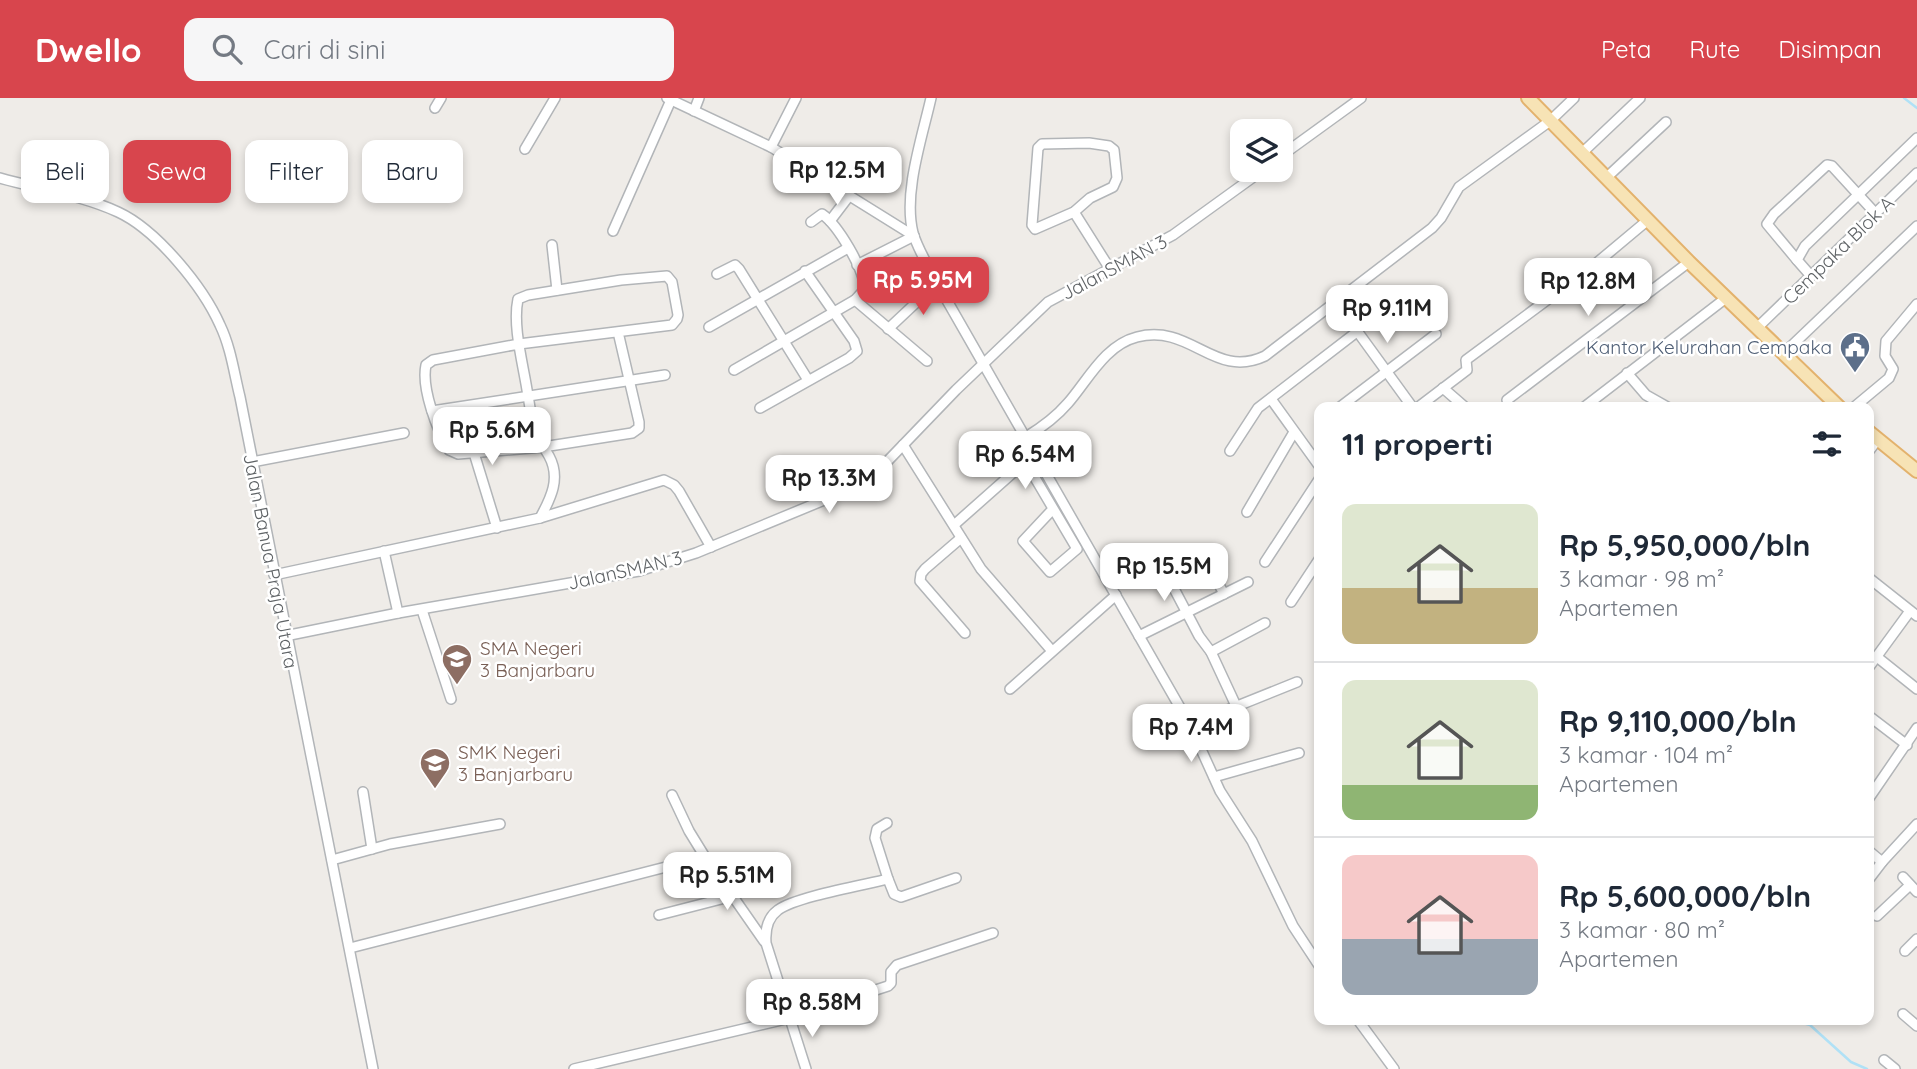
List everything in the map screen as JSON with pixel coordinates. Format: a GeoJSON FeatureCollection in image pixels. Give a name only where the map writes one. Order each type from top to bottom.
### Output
{"type":"FeatureCollection","features":[{"type":"Feature","properties":{"kind":"main road"},"geometry":{"type":"LineString","coordinates":[[1528,98],[1689,262],[1784,353],[1829,402]]}},
{"type":"Feature","properties":{"kind":"main road"},"geometry":{"type":"LineString","coordinates":[[1874,435],[1917,471]]}},
{"type":"Feature","properties":{"kind":"street"},"geometry":{"type":"LineString","coordinates":[[435,108],[441,98]]}},
{"type":"Feature","properties":{"kind":"street"},"geometry":{"type":"LineString","coordinates":[[525,149],[555,98]]}},
{"type":"Feature","properties":{"kind":"street"},"geometry":{"type":"LineString","coordinates":[[694,111],[699,98]]}},
{"type":"Feature","properties":{"kind":"street"},"geometry":{"type":"LineString","coordinates":[[771,147],[796,98]]}},
{"type":"Feature","properties":{"kind":"street"},"geometry":{"type":"LineString","coordinates":[[931,98],[910,197],[914,236],[937,283],[1190,725],[1214,777],[1252,841],[1293,926],[1314,958]]}},
{"type":"Feature","properties":{"kind":"street"},"geometry":{"type":"LineString","coordinates":[[1293,147],[1361,98]]}},
{"type":"Feature","properties":{"kind":"street"},"geometry":{"type":"LineString","coordinates":[[1026,437],[1045,425],[1066,406],[1104,358],[1134,338],[1159,333],[1173,335],[1217,358],[1236,361],[1256,360],[1274,350],[1432,228],[1441,218],[1453,194],[1470,177],[1550,121],[1574,98]]}},
{"type":"Feature","properties":{"kind":"street"},"geometry":{"type":"LineString","coordinates":[[1582,153],[1640,98]]}},
{"type":"Feature","properties":{"kind":"street"},"geometry":{"type":"LineString","coordinates":[[613,231],[669,99],[771,147],[914,236]]}},
{"type":"Feature","properties":{"kind":"street"},"geometry":{"type":"LineString","coordinates":[[1606,178],[1666,122]]}},
{"type":"Feature","properties":{"kind":"street"},"geometry":{"type":"LineString","coordinates":[[1797,260],[1805,246],[1917,138]]}},
{"type":"Feature","properties":{"kind":"street"},"geometry":{"type":"LineString","coordinates":[[1089,143],[1112,147],[1116,182],[1113,187],[1090,198],[1074,212],[1039,228],[1032,228],[1038,148],[1042,144],[1089,143]]}},
{"type":"Feature","properties":{"kind":"street"},"geometry":{"type":"LineString","coordinates":[[1811,276],[1767,224],[1769,219],[1827,165],[1832,166],[1876,215]]}},
{"type":"Feature","properties":{"kind":"street","name":"Cempaka Blok A"},"geometry":{"type":"LineString","coordinates":[[1758,327],[1917,173]]}},
{"type":"Feature","properties":{"kind":"street","name":"Jalan Banua Praja Utara"},"geometry":{"type":"LineString","coordinates":[[0,178],[65,194],[120,213],[167,251],[210,306],[220,326],[229,349],[373,1069]]}},
{"type":"Feature","properties":{"kind":"street","name":"JalanSMAN 3"},"geometry":{"type":"LineString","coordinates":[[285,636],[398,613],[639,571],[681,559],[858,486],[878,471],[1048,302],[1193,223],[1247,182]]}},
{"type":"Feature","properties":{"kind":"street"},"geometry":{"type":"LineString","coordinates":[[830,221],[849,196]]}},
{"type":"Feature","properties":{"kind":"street"},"geometry":{"type":"LineString","coordinates":[[1074,212],[1110,269]]}},
{"type":"Feature","properties":{"kind":"street"},"geometry":{"type":"LineString","coordinates":[[734,370],[855,300],[865,289],[857,265],[830,221],[821,214],[811,222]]}},
{"type":"Feature","properties":{"kind":"street"},"geometry":{"type":"LineString","coordinates":[[1423,402],[1466,370],[1466,360],[1593,266],[1648,220]]}},
{"type":"Feature","properties":{"kind":"street"},"geometry":{"type":"LineString","coordinates":[[1784,353],[1917,226]]}},
{"type":"Feature","properties":{"kind":"street"},"geometry":{"type":"LineString","coordinates":[[857,265],[914,236]]}},
{"type":"Feature","properties":{"kind":"street"},"geometry":{"type":"LineString","coordinates":[[552,245],[557,290]]}},
{"type":"Feature","properties":{"kind":"street"},"geometry":{"type":"LineString","coordinates":[[709,327],[848,248]]}},
{"type":"Feature","properties":{"kind":"street"},"geometry":{"type":"LineString","coordinates":[[1507,400],[1689,262]]}},
{"type":"Feature","properties":{"kind":"street"},"geometry":{"type":"LineString","coordinates":[[717,274],[735,265],[808,380]]}},
{"type":"Feature","properties":{"kind":"street"},"geometry":{"type":"LineString","coordinates":[[760,408],[857,351],[854,341],[805,271]]}},
{"type":"Feature","properties":{"kind":"street"},"geometry":{"type":"LineString","coordinates":[[540,518],[555,482],[554,468],[543,447],[534,428],[519,344],[518,299],[528,295],[621,280],[669,278],[678,315],[675,322],[519,344],[429,362],[425,368],[432,411],[449,450],[458,454],[543,447],[636,431],[639,422],[618,332]]}},
{"type":"Feature","properties":{"kind":"street"},"geometry":{"type":"LineString","coordinates":[[888,329],[937,283]]}},
{"type":"Feature","properties":{"kind":"street"},"geometry":{"type":"LineString","coordinates":[[1591,402],[1726,298]]}},
{"type":"Feature","properties":{"kind":"street"},"geometry":{"type":"LineString","coordinates":[[855,300],[927,361]]}},
{"type":"Feature","properties":{"kind":"street"},"geometry":{"type":"LineString","coordinates":[[1336,302],[1410,402]]}},
{"type":"Feature","properties":{"kind":"street"},"geometry":{"type":"LineString","coordinates":[[1860,402],[1891,375],[1893,369],[1885,356],[1886,341],[1917,304]]}},
{"type":"Feature","properties":{"kind":"street"},"geometry":{"type":"LineString","coordinates":[[1230,450],[1258,408],[1358,331]]}},
{"type":"Feature","properties":{"kind":"street"},"geometry":{"type":"LineString","coordinates":[[1346,402],[1436,334]]}},
{"type":"Feature","properties":{"kind":"street"},"geometry":{"type":"LineString","coordinates":[[1627,373],[1646,395],[1658,402]]}},
{"type":"Feature","properties":{"kind":"street"},"geometry":{"type":"LineString","coordinates":[[432,411],[665,375]]}},
{"type":"Feature","properties":{"kind":"street"},"geometry":{"type":"LineString","coordinates":[[1443,388],[1458,402]]}},
{"type":"Feature","properties":{"kind":"street"},"geometry":{"type":"LineString","coordinates":[[1271,400],[1314,459]]}},
{"type":"Feature","properties":{"kind":"street"},"geometry":{"type":"LineString","coordinates":[[1247,512],[1294,432]]}},
{"type":"Feature","properties":{"kind":"street"},"geometry":{"type":"LineString","coordinates":[[252,462],[404,433]]}},
{"type":"Feature","properties":{"kind":"street"},"geometry":{"type":"LineString","coordinates":[[902,445],[981,569],[1052,651]]}},
{"type":"Feature","properties":{"kind":"street"},"geometry":{"type":"LineString","coordinates":[[474,453],[497,528]]}},
{"type":"Feature","properties":{"kind":"street"},"geometry":{"type":"LineString","coordinates":[[954,525],[1024,463],[1028,466],[1077,549],[1050,572],[1023,541],[1053,509]]}},
{"type":"Feature","properties":{"kind":"street"},"geometry":{"type":"LineString","coordinates":[[274,575],[540,518],[664,480],[679,491],[711,547]]}},
{"type":"Feature","properties":{"kind":"street"},"geometry":{"type":"LineString","coordinates":[[1265,562],[1314,487]]}},
{"type":"Feature","properties":{"kind":"street"},"geometry":{"type":"LineString","coordinates":[[961,538],[925,569],[920,581],[965,633]]}},
{"type":"Feature","properties":{"kind":"street"},"geometry":{"type":"LineString","coordinates":[[384,551],[398,613]]}},
{"type":"Feature","properties":{"kind":"street"},"geometry":{"type":"LineString","coordinates":[[1206,560],[1224,594]]}},
{"type":"Feature","properties":{"kind":"street"},"geometry":{"type":"LineString","coordinates":[[1291,602],[1314,567]]}},
{"type":"Feature","properties":{"kind":"street"},"geometry":{"type":"LineString","coordinates":[[1169,579],[1186,613],[1211,652],[1237,708]]}},
{"type":"Feature","properties":{"kind":"street"},"geometry":{"type":"LineString","coordinates":[[1139,636],[1248,582]]}},
{"type":"Feature","properties":{"kind":"street"},"geometry":{"type":"LineString","coordinates":[[1874,582],[1913,613],[1874,661]]}},
{"type":"Feature","properties":{"kind":"street"},"geometry":{"type":"LineString","coordinates":[[1010,689],[1116,595]]}},
{"type":"Feature","properties":{"kind":"street"},"geometry":{"type":"LineString","coordinates":[[422,610],[451,699]]}},
{"type":"Feature","properties":{"kind":"street"},"geometry":{"type":"LineString","coordinates":[[1211,652],[1265,623]]}},
{"type":"Feature","properties":{"kind":"street"},"geometry":{"type":"LineString","coordinates":[[1877,657],[1917,690]]}},
{"type":"Feature","properties":{"kind":"street"},"geometry":{"type":"LineString","coordinates":[[1190,725],[1297,682]]}},
{"type":"Feature","properties":{"kind":"street"},"geometry":{"type":"LineString","coordinates":[[1874,720],[1907,745]]}},
{"type":"Feature","properties":{"kind":"street"},"geometry":{"type":"LineString","coordinates":[[1874,785],[1907,745],[1917,728]]}},
{"type":"Feature","properties":{"kind":"street"},"geometry":{"type":"LineString","coordinates":[[1214,777],[1299,753]]}},
{"type":"Feature","properties":{"kind":"street"},"geometry":{"type":"LineString","coordinates":[[363,792],[372,849]]}},
{"type":"Feature","properties":{"kind":"street"},"geometry":{"type":"LineString","coordinates":[[349,948],[705,857],[671,795]]}},
{"type":"Feature","properties":{"kind":"street"},"geometry":{"type":"LineString","coordinates":[[887,822],[877,829],[875,838],[894,894],[901,897],[956,878]]}},
{"type":"Feature","properties":{"kind":"street"},"geometry":{"type":"LineString","coordinates":[[332,860],[372,849],[500,824]]}},
{"type":"Feature","properties":{"kind":"street"},"geometry":{"type":"LineString","coordinates":[[1874,872],[1917,824]]}},
{"type":"Feature","properties":{"kind":"street"},"geometry":{"type":"LineString","coordinates":[[1874,855],[1882,862]]}},
{"type":"Feature","properties":{"kind":"street"},"geometry":{"type":"LineString","coordinates":[[711,864],[766,943]]}},
{"type":"Feature","properties":{"kind":"street"},"geometry":{"type":"LineString","coordinates":[[1877,916],[1914,888],[1903,877]]}},
{"type":"Feature","properties":{"kind":"street"},"geometry":{"type":"LineString","coordinates":[[806,1069],[766,943],[768,922],[780,908],[790,903],[888,879]]}},
{"type":"Feature","properties":{"kind":"street"},"geometry":{"type":"LineString","coordinates":[[659,915],[733,896]]}},
{"type":"Feature","properties":{"kind":"street"},"geometry":{"type":"LineString","coordinates":[[574,1069],[790,1018],[888,986],[891,983],[891,972],[897,965],[993,933]]}},
{"type":"Feature","properties":{"kind":"street"},"geometry":{"type":"LineString","coordinates":[[1905,951],[1917,939]]}},
{"type":"Feature","properties":{"kind":"street"},"geometry":{"type":"LineString","coordinates":[[1903,1014],[1917,1026]]}},
{"type":"Feature","properties":{"kind":"street"},"geometry":{"type":"LineString","coordinates":[[1362,1025],[1394,1069]]}},
{"type":"Feature","properties":{"kind":"street"},"geometry":{"type":"LineString","coordinates":[[1884,1060],[1895,1069]]}},
{"type":"Feature","properties":{"kind":"waterway"},"geometry":{"type":"LineString","coordinates":[[1904,98],[1917,108]]}},
{"type":"Feature","properties":{"kind":"waterway"},"geometry":{"type":"LineString","coordinates":[[1810,1025],[1851,1062],[1867,1069]]}},
{"type":"Feature","properties":{"kind":"place","name":"Kantor Kelurahan Cempaka"},"geometry":{"type":"Point","coordinates":[1855,374]}},
{"type":"Feature","properties":{"kind":"place","name":"SMA Negeri 3 Banjarbaru"},"geometry":{"type":"Point","coordinates":[457,686]}},
{"type":"Feature","properties":{"kind":"place","name":"SMK Negeri 3 Banjarbaru"},"geometry":{"type":"Point","coordinates":[435,790]}}]}
